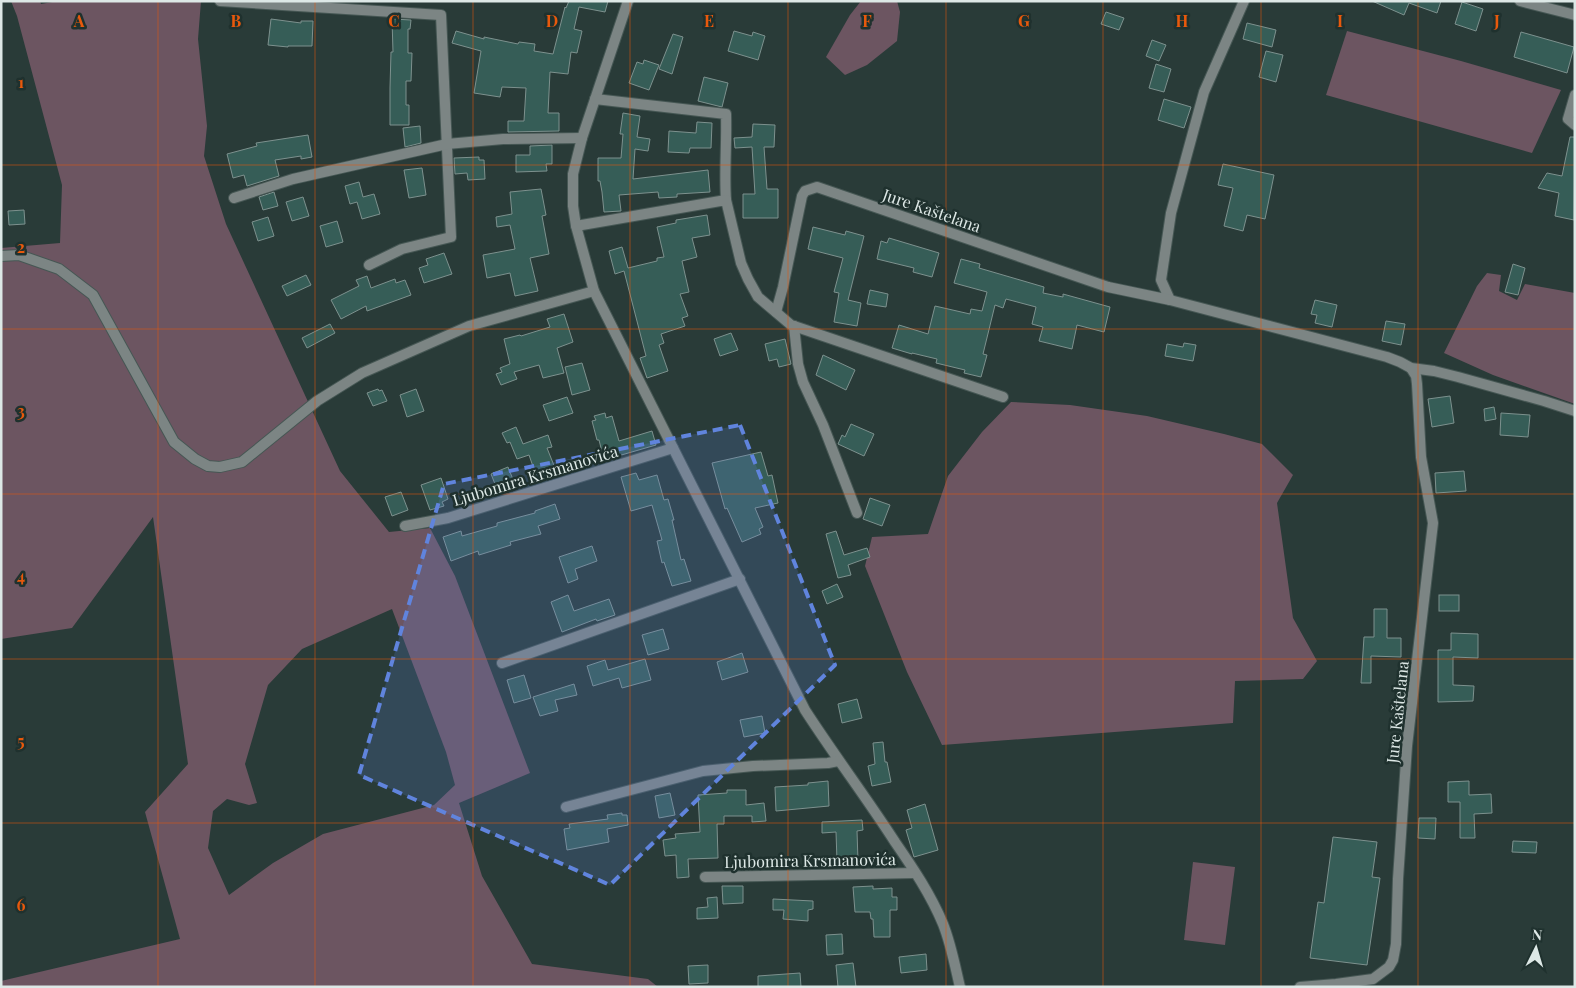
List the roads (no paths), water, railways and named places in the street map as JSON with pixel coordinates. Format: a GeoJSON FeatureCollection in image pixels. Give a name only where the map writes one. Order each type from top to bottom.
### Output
{"type":"FeatureCollection","features":[{"type":"Feature","properties":{"kind":"street"},"geometry":{"type":"LineString","coordinates":[[220,1],[441,15],[451,237],[402,249],[369,265]]}},
{"type":"Feature","properties":{"kind":"street","name":"Ljubomira Krsmanovića"},"geometry":{"type":"LineString","coordinates":[[628,1],[582,138],[572,187],[576,226],[594,291],[740,578],[798,698],[838,761],[860,789],[916,873],[943,924],[960,987]]}},
{"type":"Feature","properties":{"kind":"street"},"geometry":{"type":"LineString","coordinates":[[1170,300],[1161,280],[1171,213],[1204,92],[1244,1]]}},
{"type":"Feature","properties":{"kind":"street"},"geometry":{"type":"LineString","coordinates":[[1520,1],[1575,15]]}},
{"type":"Feature","properties":{"kind":"street"},"geometry":{"type":"LineString","coordinates":[[1575,96],[1568,119],[1575,125]]}},
{"type":"Feature","properties":{"kind":"street"},"geometry":{"type":"LineString","coordinates":[[595,99],[726,114],[727,139],[724,172],[726,200],[741,262],[758,297],[794,326],[1003,397]]}},
{"type":"Feature","properties":{"kind":"street"},"geometry":{"type":"LineString","coordinates":[[234,198],[293,179],[447,144],[503,138],[582,138]]}},
{"type":"Feature","properties":{"kind":"street","name":"Jure Kaštelana"},"geometry":{"type":"LineString","coordinates":[[776,312],[784,288],[802,196],[805,191],[817,187],[1108,287],[1170,300],[1387,357],[1411,368],[1450,375],[1575,411]]}},
{"type":"Feature","properties":{"kind":"street"},"geometry":{"type":"LineString","coordinates":[[576,226],[726,200]]}},
{"type":"Feature","properties":{"kind":"street"},"geometry":{"type":"LineString","coordinates":[[1,256],[19,255],[59,269],[93,295],[174,442],[208,466],[220,468],[242,462],[317,401],[362,374],[469,326],[594,291]]}},
{"type":"Feature","properties":{"kind":"street"},"geometry":{"type":"LineString","coordinates":[[1145,295],[1161,280]]}},
{"type":"Feature","properties":{"kind":"street"},"geometry":{"type":"LineString","coordinates":[[794,326],[798,364],[803,382],[823,425],[857,513]]}},
{"type":"Feature","properties":{"kind":"street","name":"Jure Kaštelana"},"geometry":{"type":"LineString","coordinates":[[1300,987],[1373,979],[1389,967],[1393,960],[1396,944],[1398,879],[1407,746],[1433,523],[1421,457],[1416,376],[1411,368]]}},
{"type":"Feature","properties":{"kind":"street","name":"Ljubomira Krsmanovića"},"geometry":{"type":"LineString","coordinates":[[405,526],[448,518],[673,448]]}},
{"type":"Feature","properties":{"kind":"street"},"geometry":{"type":"LineString","coordinates":[[502,663],[740,578]]}},
{"type":"Feature","properties":{"kind":"street"},"geometry":{"type":"LineString","coordinates":[[566,807],[703,771],[752,766],[828,764],[838,761]]}},
{"type":"Feature","properties":{"kind":"street","name":"Ljubomira Krsmanovića"},"geometry":{"type":"LineString","coordinates":[[705,877],[916,873]]}}]}
